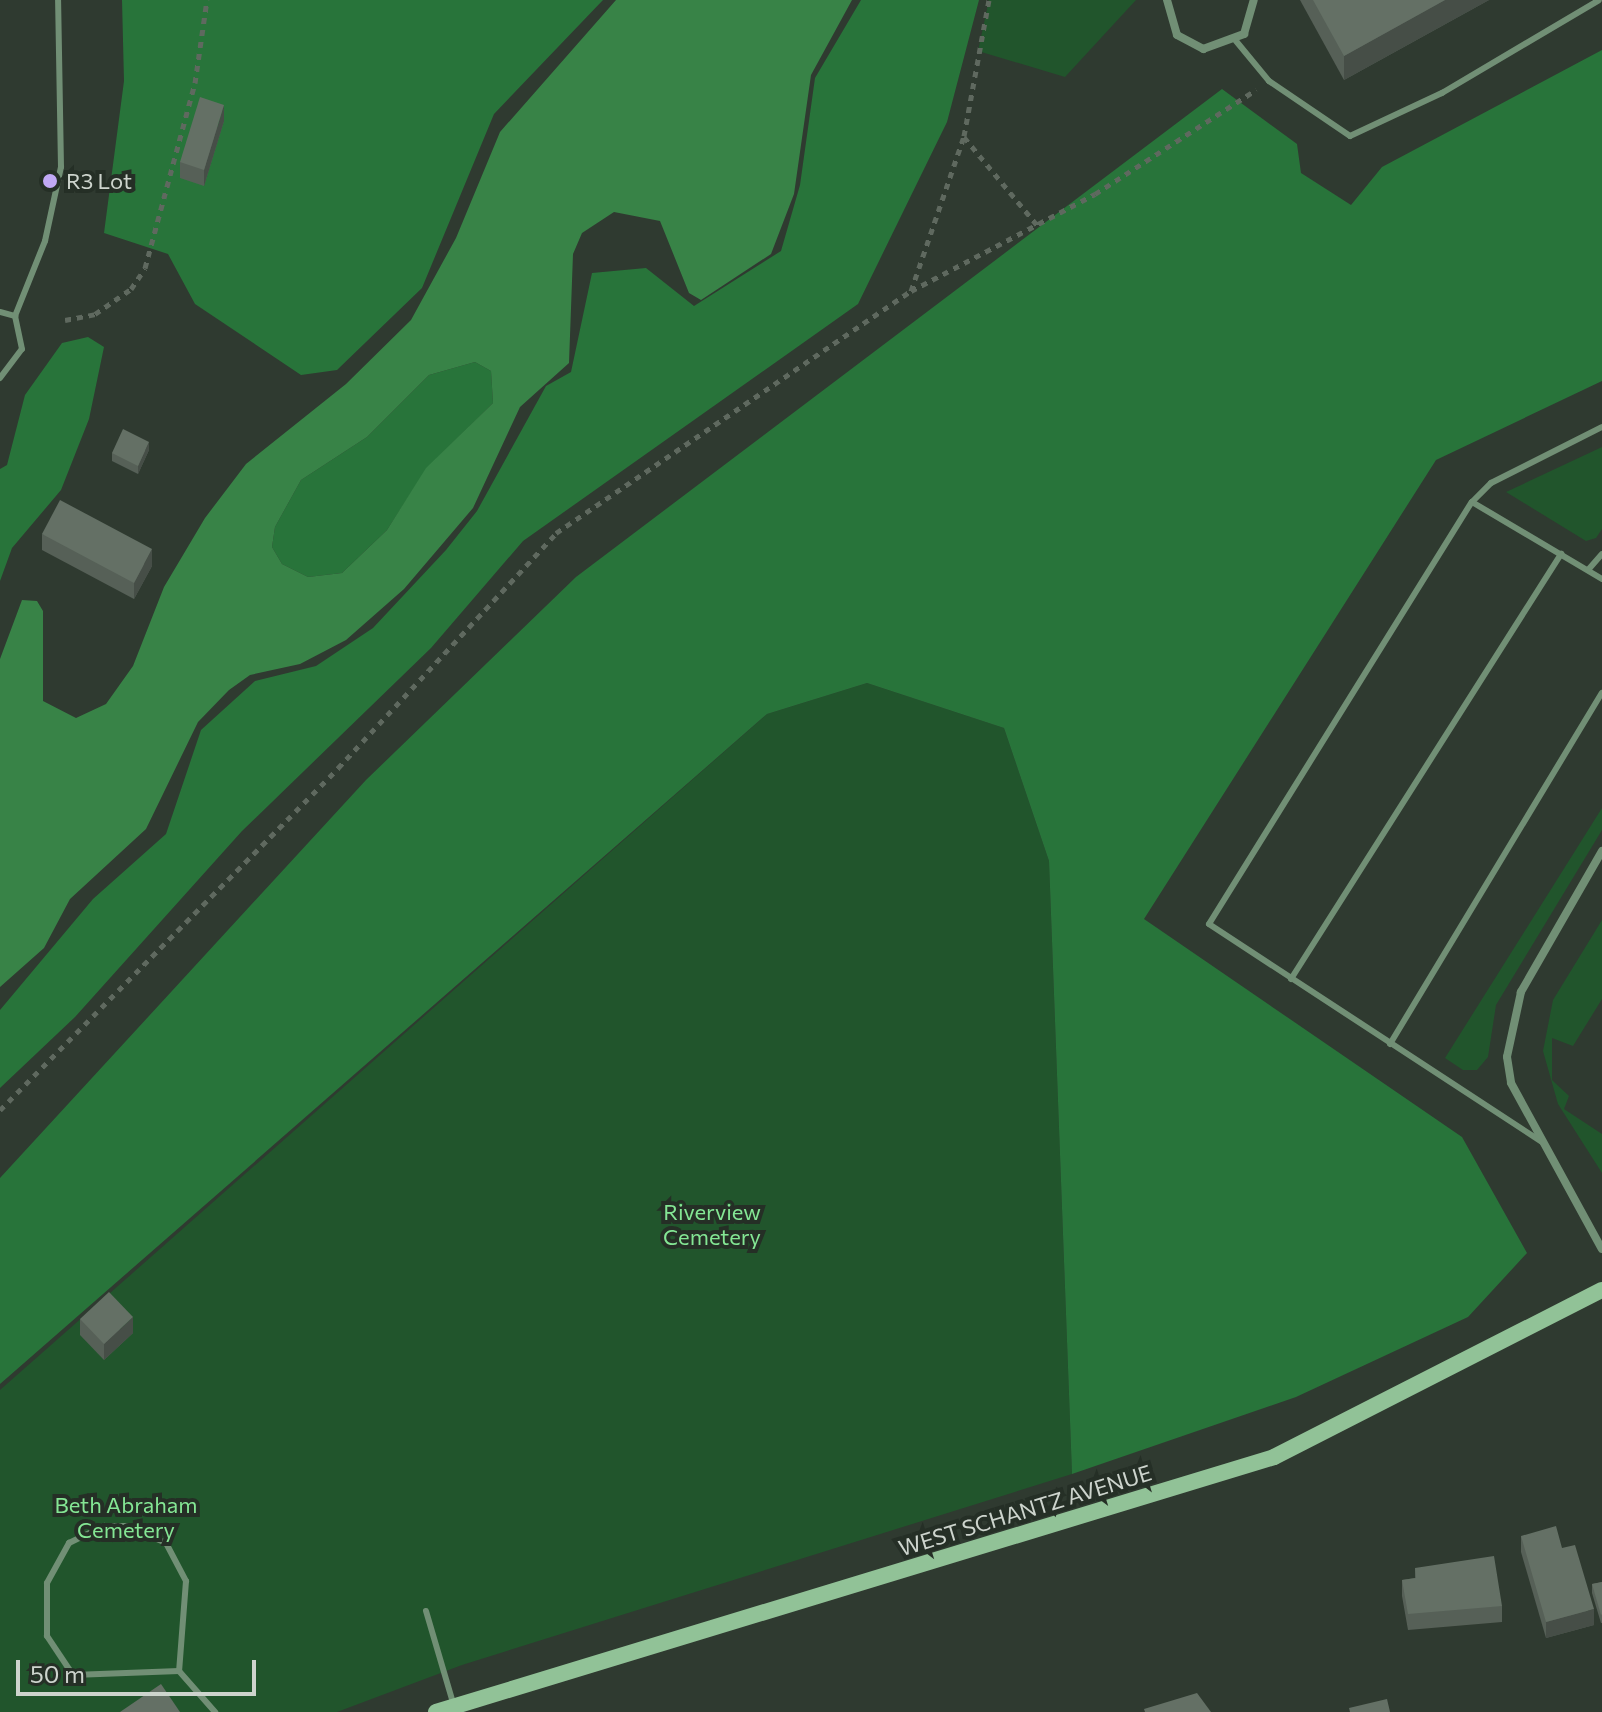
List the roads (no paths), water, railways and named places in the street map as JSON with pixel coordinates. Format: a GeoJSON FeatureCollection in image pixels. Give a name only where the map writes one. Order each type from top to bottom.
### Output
{"type":"FeatureCollection","features":[{"type":"Feature","properties":{"kind":"main road","name":"WEST SCHANTZ AVENUE"},"geometry":{"type":"LineString","coordinates":[[436,1712],[1274,1457],[1602,1290]]}},
{"type":"Feature","properties":{"kind":"street"},"geometry":{"type":"LineString","coordinates":[[1167,0],[1169,22],[1189,44],[1218,49],[1236,41],[1251,23],[1254,0]]}},
{"type":"Feature","properties":{"kind":"street"},"geometry":{"type":"LineString","coordinates":[[1602,851],[1521,992],[1511,1025],[1511,1083],[1602,1249]]}},
{"type":"Feature","properties":{"kind":"lane"},"geometry":{"type":"LineString","coordinates":[[0,378],[22,349],[15,316],[45,241],[61,167],[58,0]]}},
{"type":"Feature","properties":{"kind":"lane"},"geometry":{"type":"LineString","coordinates":[[1236,41],[1269,81],[1350,136],[1365,133],[1599,0]]}},
{"type":"Feature","properties":{"kind":"lane"},"geometry":{"type":"LineString","coordinates":[[0,312],[15,316]]}},
{"type":"Feature","properties":{"kind":"lane"},"geometry":{"type":"LineString","coordinates":[[1548,1146],[1209,924],[1472,502],[1491,483],[1602,427]]}},
{"type":"Feature","properties":{"kind":"lane"},"geometry":{"type":"LineString","coordinates":[[1472,502],[1602,579]]}},
{"type":"Feature","properties":{"kind":"lane"},"geometry":{"type":"LineString","coordinates":[[1291,979],[1561,554]]}},
{"type":"Feature","properties":{"kind":"lane"},"geometry":{"type":"LineString","coordinates":[[1588,570],[1602,554]]}},
{"type":"Feature","properties":{"kind":"lane"},"geometry":{"type":"LineString","coordinates":[[1390,1044],[1602,693]]}},
{"type":"Feature","properties":{"kind":"lane"},"geometry":{"type":"LineString","coordinates":[[179,1671],[73,1675],[47,1636],[47,1583],[69,1543],[104,1526],[126,1526],[166,1543],[186,1581],[179,1671],[215,1712]]}},
{"type":"Feature","properties":{"kind":"lane"},"geometry":{"type":"LineString","coordinates":[[426,1611],[454,1706]]}},
{"type":"Feature","properties":{"kind":"place","name":"R3 Lot"},"geometry":{"type":"Point","coordinates":[50,181]}},
{"type":"Feature","properties":{"kind":"park label","name":"Riverview Cemetery"},"geometry":{"type":"Point","coordinates":[712,1224]}},
{"type":"Feature","properties":{"kind":"park label","name":"Beth Abraham Cemetery"},"geometry":{"type":"Point","coordinates":[126,1516]}}]}
